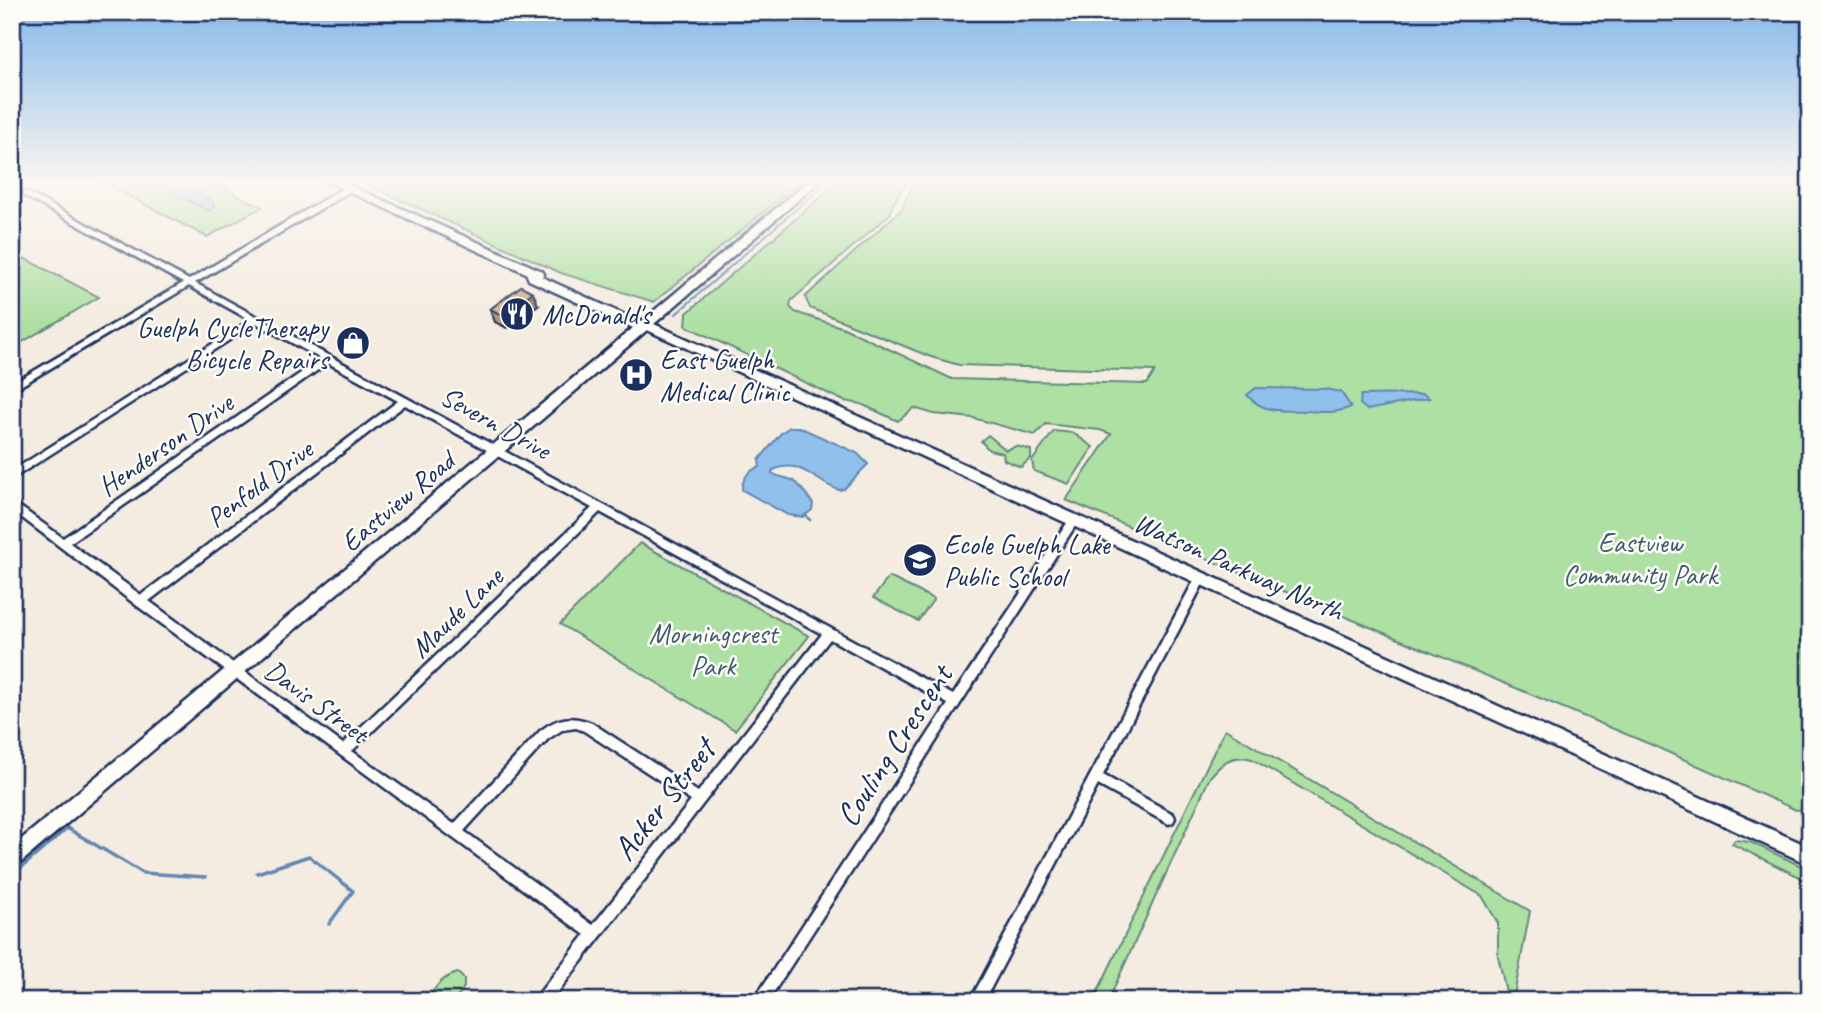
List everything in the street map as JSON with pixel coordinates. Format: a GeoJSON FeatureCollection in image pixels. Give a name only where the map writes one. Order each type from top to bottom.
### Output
{"type":"FeatureCollection","features":[{"type":"Feature","properties":{"kind":"main road","name":"Watson Parkway North"},"geometry":{"type":"LineString","coordinates":[[436,229],[532,273],[533,277],[611,314],[634,324],[646,325],[1810,856]]}},
{"type":"Feature","properties":{"kind":"main road","name":"Eastview Road"},"geometry":{"type":"LineString","coordinates":[[12,859],[758,229]]}},
{"type":"Feature","properties":{"kind":"street","name":"Severn Drive"},"geometry":{"type":"LineString","coordinates":[[92,229],[954,702]]}},
{"type":"Feature","properties":{"kind":"street"},"geometry":{"type":"LineString","coordinates":[[12,388],[280,229]]}},
{"type":"Feature","properties":{"kind":"street"},"geometry":{"type":"LineString","coordinates":[[12,476],[257,319]]}},
{"type":"Feature","properties":{"kind":"street","name":"Henderson Drive"},"geometry":{"type":"LineString","coordinates":[[63,543],[329,358]]}},
{"type":"Feature","properties":{"kind":"street","name":"Penfold Drive"},"geometry":{"type":"LineString","coordinates":[[140,602],[405,400]]}},
{"type":"Feature","properties":{"kind":"street","name":"Davis Street"},"geometry":{"type":"LineString","coordinates":[[12,505],[140,602],[594,934]]}},
{"type":"Feature","properties":{"kind":"street","name":"Maude Lane"},"geometry":{"type":"LineString","coordinates":[[345,750],[599,507]]}},
{"type":"Feature","properties":{"kind":"street","name":"Couling Crescent"},"geometry":{"type":"LineString","coordinates":[[760,1001],[1074,520]]}},
{"type":"Feature","properties":{"kind":"street"},"geometry":{"type":"LineString","coordinates":[[977,1001],[1200,578]]}},
{"type":"Feature","properties":{"kind":"street","name":"Acker Street"},"geometry":{"type":"LineString","coordinates":[[542,1001],[829,633]]}},
{"type":"Feature","properties":{"kind":"street"},"geometry":{"type":"LineString","coordinates":[[455,832],[544,735],[571,722],[588,727],[699,799]]}},
{"type":"Feature","properties":{"kind":"street"},"geometry":{"type":"LineString","coordinates":[[1095,777],[1169,818]]}},
{"type":"Feature","properties":{"kind":"green space"},"geometry":{"type":"Polygon","coordinates":[[[192,229],[221,229],[207,237],[192,229]]]}},
{"type":"Feature","properties":{"kind":"green space"},"geometry":{"type":"Polygon","coordinates":[[[465,229],[742,229],[654,302],[561,273],[465,229]]]}},
{"type":"Feature","properties":{"kind":"green space","name":"Eastview Community Park"},"geometry":{"type":"Polygon","coordinates":[[[784,229],[873,229],[791,301],[790,307],[795,312],[844,328],[952,379],[1147,384],[1155,371],[959,365],[931,357],[810,308],[805,297],[880,229],[1810,229],[1810,811],[1796,810],[1652,745],[1066,500],[1111,434],[1100,430],[1046,424],[1035,435],[973,418],[934,414],[914,408],[898,421],[861,404],[844,401],[686,326],[687,313],[784,229]]]}},
{"type":"Feature","properties":{"kind":"green space"},"geometry":{"type":"Polygon","coordinates":[[[12,252],[99,297],[12,348],[12,252]]]}},
{"type":"Feature","properties":{"kind":"green space"},"geometry":{"type":"Polygon","coordinates":[[[1054,431],[1073,433],[1093,447],[1069,484],[1034,471],[1032,461],[1054,431]]]}},
{"type":"Feature","properties":{"kind":"green space"},"geometry":{"type":"Polygon","coordinates":[[[988,435],[1006,450],[1016,446],[1031,450],[1031,458],[1021,467],[1004,460],[1003,453],[989,450],[981,441],[988,435]]]}},
{"type":"Feature","properties":{"kind":"green space","name":"Morningcrest Park"},"geometry":{"type":"Polygon","coordinates":[[[640,543],[809,636],[735,730],[560,624],[640,543]]]}},
{"type":"Feature","properties":{"kind":"green space"},"geometry":{"type":"Polygon","coordinates":[[[889,577],[934,599],[918,621],[873,598],[889,577]]]}},
{"type":"Feature","properties":{"kind":"green space"},"geometry":{"type":"Polygon","coordinates":[[[1225,729],[1530,911],[1513,1001],[1508,1001],[1498,956],[1498,923],[1482,896],[1252,759],[1238,758],[1223,763],[1210,777],[1108,1001],[1093,1001],[1225,729]]]}},
{"type":"Feature","properties":{"kind":"green space"},"geometry":{"type":"Polygon","coordinates":[[[1735,840],[1750,842],[1810,870],[1810,882],[1732,844],[1735,840]]]}},
{"type":"Feature","properties":{"kind":"green space"},"geometry":{"type":"Polygon","coordinates":[[[458,973],[464,979],[464,987],[455,1001],[426,1001],[443,980],[458,973]]]}},
{"type":"Feature","properties":{"kind":"water"},"geometry":{"type":"Polygon","coordinates":[[[1256,388],[1325,389],[1341,392],[1351,407],[1330,412],[1268,409],[1247,395],[1256,388]]]}},
{"type":"Feature","properties":{"kind":"water"},"geometry":{"type":"Polygon","coordinates":[[[1423,394],[1429,398],[1367,410],[1360,404],[1361,395],[1423,394]]]}},
{"type":"Feature","properties":{"kind":"water"},"geometry":{"type":"Polygon","coordinates":[[[790,427],[799,427],[857,453],[868,464],[844,489],[839,490],[800,469],[783,467],[773,470],[775,475],[798,484],[813,504],[812,510],[803,517],[788,515],[742,490],[747,475],[760,467],[759,460],[781,433],[790,427]]]}},
{"type":"Feature","properties":{"kind":"building"},"geometry":{"type":"Polygon","coordinates":[[[521,286],[533,292],[502,315],[490,309],[521,286]]]}},
{"type":"Feature","properties":{"kind":"waterway"},"geometry":{"type":"LineString","coordinates":[[676,314],[773,229]]}},
{"type":"Feature","properties":{"kind":"waterway"},"geometry":{"type":"LineString","coordinates":[[805,515],[810,520]]}},
{"type":"Feature","properties":{"kind":"waterway"},"geometry":{"type":"LineString","coordinates":[[12,876],[67,828],[143,873],[206,877]]}},
{"type":"Feature","properties":{"kind":"waterway"},"geometry":{"type":"LineString","coordinates":[[257,873],[309,856],[353,891],[329,924]]}},
{"type":"Feature","properties":{"kind":"place","name":"McDonald's"},"geometry":{"type":"Point","coordinates":[517,314]}},
{"type":"Feature","properties":{"kind":"place","name":"Guelph CycleTherapy Bicycle Repairs"},"geometry":{"type":"Point","coordinates":[353,343]}},
{"type":"Feature","properties":{"kind":"place","name":"East Guelph Medical Clinic"},"geometry":{"type":"Point","coordinates":[636,375]}},
{"type":"Feature","properties":{"kind":"place","name":"Ecole Guelph Lake Public School"},"geometry":{"type":"Point","coordinates":[920,560]}}]}
